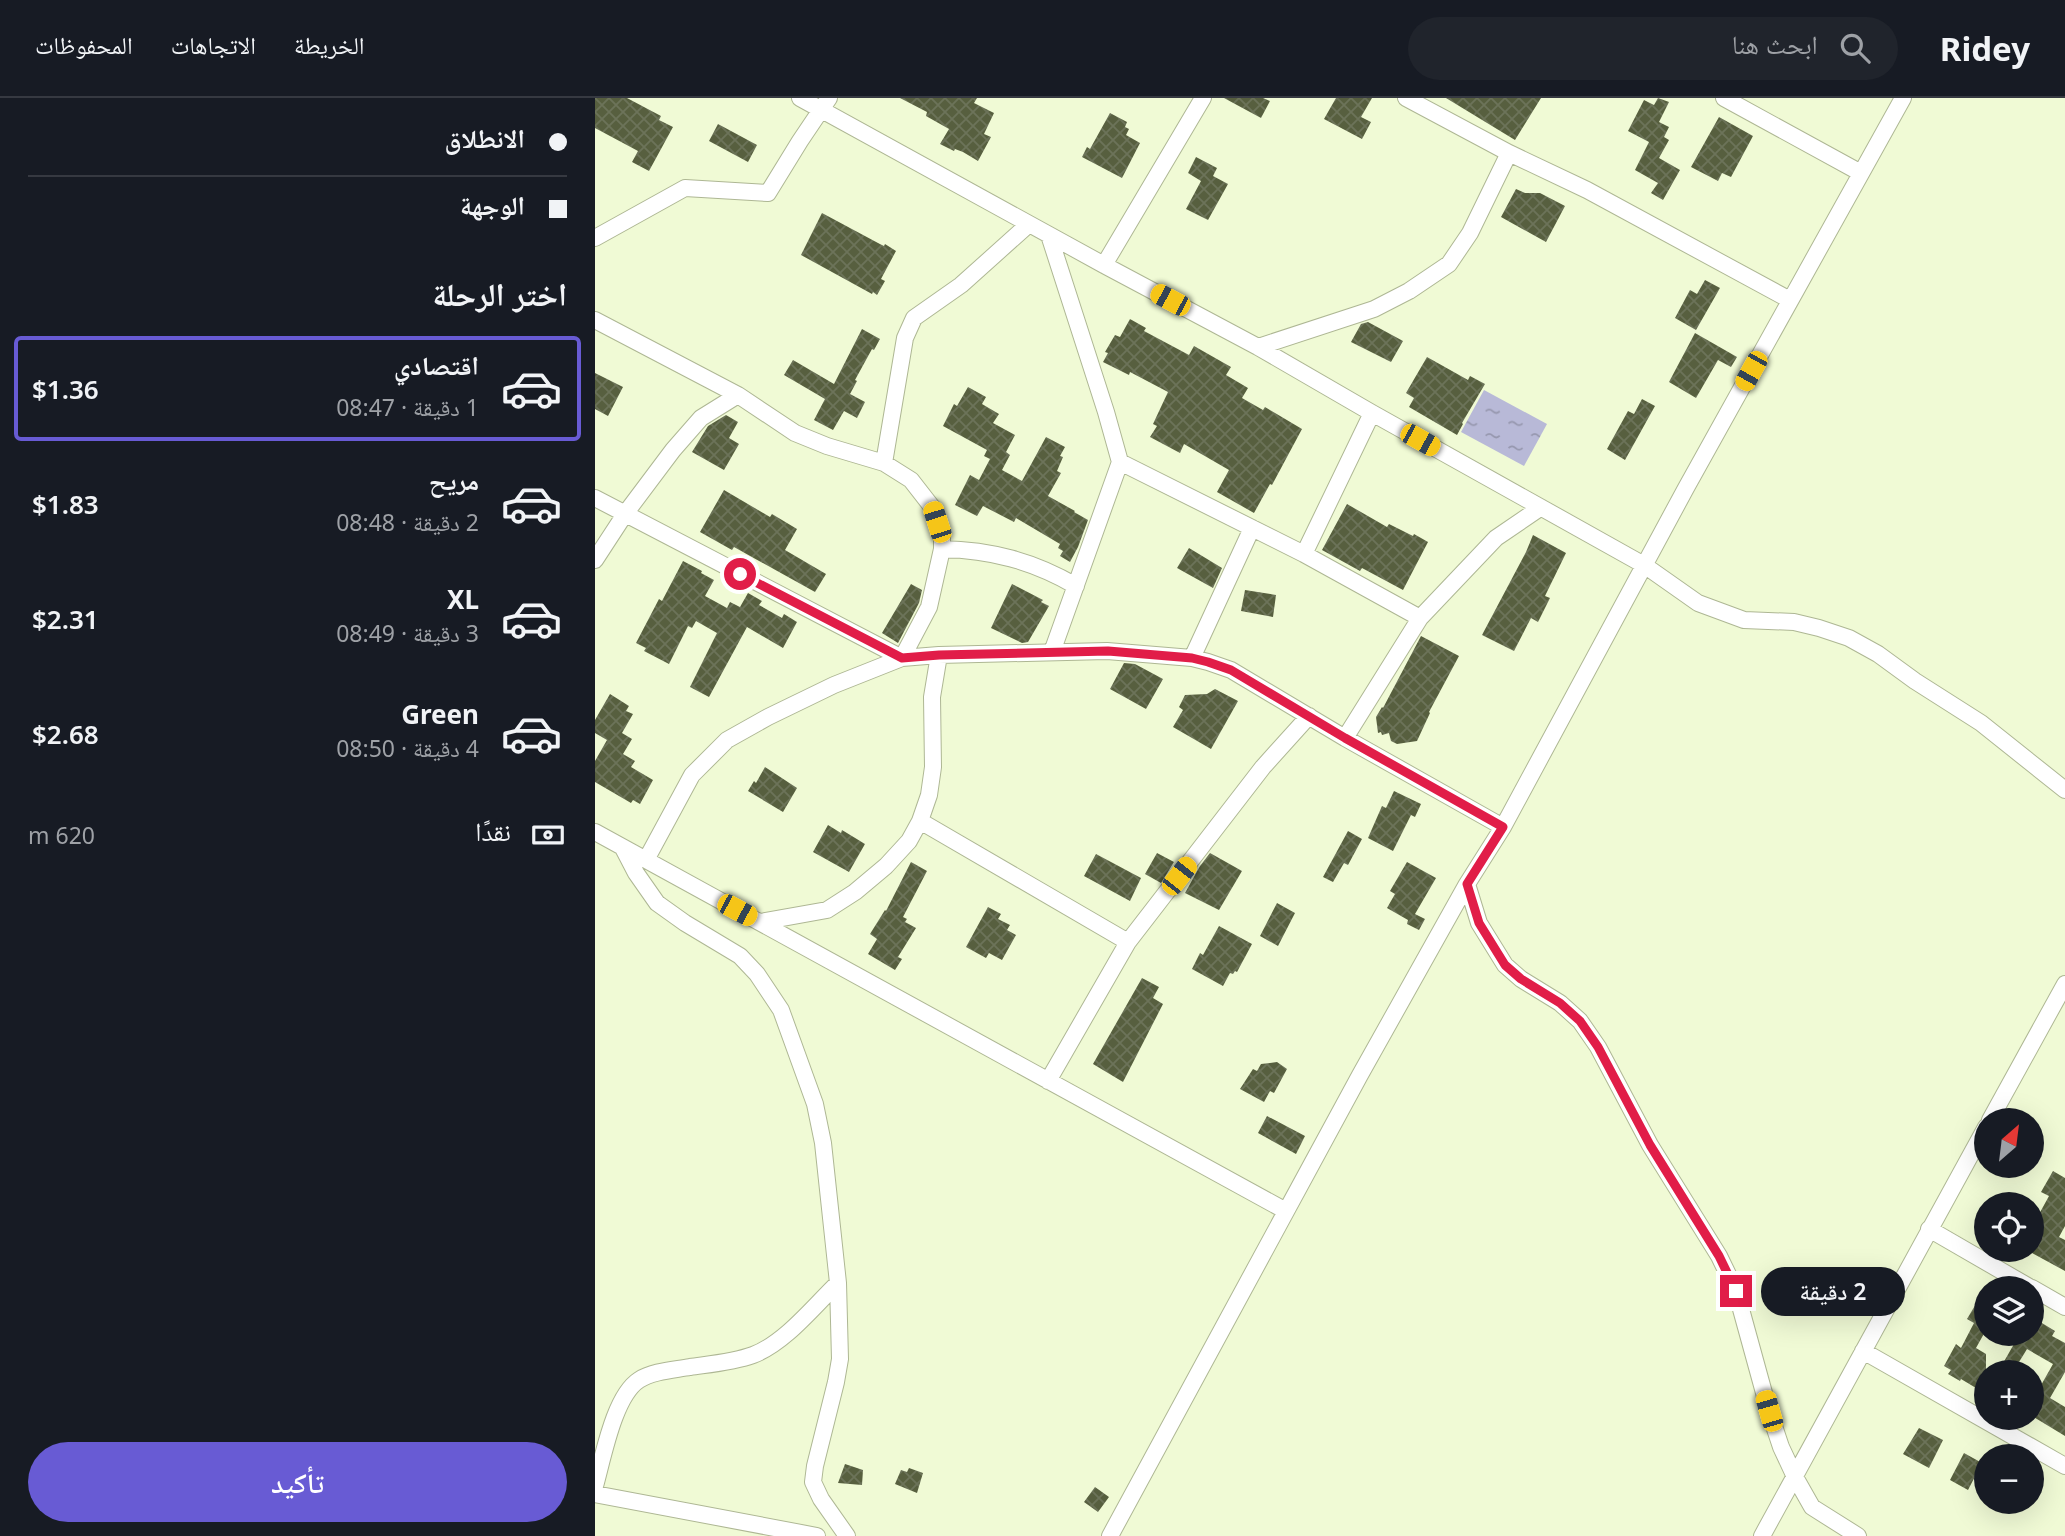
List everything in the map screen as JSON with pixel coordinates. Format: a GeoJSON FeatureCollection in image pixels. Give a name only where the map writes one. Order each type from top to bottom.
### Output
{"type":"FeatureCollection","features":[{"type":"Feature","properties":{"kind":"street"},"geometry":{"type":"LineString","coordinates":[[800,98],[826,104],[1049,235],[1258,347],[1644,565],[1698,603],[1744,620],[1794,622],[1849,638],[1878,654],[1981,723],[2065,790]]}},
{"type":"Feature","properties":{"kind":"street"},"geometry":{"type":"LineString","coordinates":[[1104,265],[1203,98]]}},
{"type":"Feature","properties":{"kind":"street"},"geometry":{"type":"LineString","coordinates":[[1406,98],[1509,153],[1587,190],[1790,300]]}},
{"type":"Feature","properties":{"kind":"street"},"geometry":{"type":"LineString","coordinates":[[1724,98],[1861,173]]}},
{"type":"Feature","properties":{"kind":"street"},"geometry":{"type":"LineString","coordinates":[[1110,1536],[1286,1211],[1467,884],[1503,827],[1644,565],[1903,98]]}},
{"type":"Feature","properties":{"kind":"street"},"geometry":{"type":"LineString","coordinates":[[595,238],[685,188],[768,193],[826,104]]}},
{"type":"Feature","properties":{"kind":"street"},"geometry":{"type":"LineString","coordinates":[[1258,347],[1374,309],[1409,291],[1449,264],[1470,233],[1509,153]]}},
{"type":"Feature","properties":{"kind":"street"},"geometry":{"type":"LineString","coordinates":[[884,463],[905,338],[914,318],[961,285],[1030,224]]}},
{"type":"Feature","properties":{"kind":"street"},"geometry":{"type":"LineString","coordinates":[[1049,235],[1120,462],[1052,652]]}},
{"type":"Feature","properties":{"kind":"street"},"geometry":{"type":"LineString","coordinates":[[595,320],[738,395],[795,433],[884,463],[911,480],[932,507],[942,537],[942,549],[929,607],[902,658]]}},
{"type":"Feature","properties":{"kind":"street"},"geometry":{"type":"LineString","coordinates":[[595,560],[625,514],[673,450],[701,418],[738,395]]}},
{"type":"Feature","properties":{"kind":"street"},"geometry":{"type":"LineString","coordinates":[[1304,554],[1372,413]]}},
{"type":"Feature","properties":{"kind":"street"},"geometry":{"type":"LineString","coordinates":[[1120,462],[1304,554],[1420,618]]}},
{"type":"Feature","properties":{"kind":"street"},"geometry":{"type":"LineString","coordinates":[[595,498],[902,658]]}},
{"type":"Feature","properties":{"kind":"street"},"geometry":{"type":"LineString","coordinates":[[1345,738],[1420,618],[1496,538],[1540,508]]}},
{"type":"Feature","properties":{"kind":"street"},"geometry":{"type":"LineString","coordinates":[[1192,658],[1252,528]]}},
{"type":"Feature","properties":{"kind":"street"},"geometry":{"type":"LineString","coordinates":[[942,549],[1012,557],[1045,569],[1076,586]]}},
{"type":"Feature","properties":{"kind":"street"},"geometry":{"type":"LineString","coordinates":[[646,860],[692,775],[727,740],[834,685],[902,658],[939,655],[1108,651],[1192,658],[1231,670],[1503,827]]}},
{"type":"Feature","properties":{"kind":"street"},"geometry":{"type":"LineString","coordinates":[[760,922],[827,910],[855,892],[886,866],[909,841],[921,821],[929,795],[933,767],[932,697],[939,655]]}},
{"type":"Feature","properties":{"kind":"street"},"geometry":{"type":"LineString","coordinates":[[1048,1081],[1128,942],[1263,767],[1308,716]]}},
{"type":"Feature","properties":{"kind":"street"},"geometry":{"type":"LineString","coordinates":[[921,821],[1128,942]]}},
{"type":"Feature","properties":{"kind":"street"},"geometry":{"type":"LineString","coordinates":[[595,832],[1286,1211]]}},
{"type":"Feature","properties":{"kind":"street"},"geometry":{"type":"LineString","coordinates":[[623,848],[657,903],[740,956],[757,974],[781,1010],[815,1104],[821,1130],[838,1283],[840,1359],[813,1482],[821,1499],[847,1536]]}},
{"type":"Feature","properties":{"kind":"street"},"geometry":{"type":"LineString","coordinates":[[1467,884],[1479,923],[1505,965],[1521,979],[1560,1003],[1580,1021],[1598,1047],[1650,1145],[1719,1256],[1736,1291],[1777,1435],[1795,1477],[1812,1507],[1858,1536]]}},
{"type":"Feature","properties":{"kind":"street"},"geometry":{"type":"LineString","coordinates":[[1997,1108],[2065,985]]}},
{"type":"Feature","properties":{"kind":"street"},"geometry":{"type":"LineString","coordinates":[[1762,1536],[1974,1149]]}},
{"type":"Feature","properties":{"kind":"street"},"geometry":{"type":"LineString","coordinates":[[1930,1229],[2011,1276]]}},
{"type":"Feature","properties":{"kind":"street"},"geometry":{"type":"LineString","coordinates":[[595,1486],[618,1406],[627,1390],[639,1379],[660,1372],[738,1359],[771,1346],[838,1283]]}},
{"type":"Feature","properties":{"kind":"street"},"geometry":{"type":"LineString","coordinates":[[2044,1295],[2065,1307]]}},
{"type":"Feature","properties":{"kind":"street"},"geometry":{"type":"LineString","coordinates":[[1863,1351],[2065,1466]]}},
{"type":"Feature","properties":{"kind":"street"},"geometry":{"type":"LineString","coordinates":[[595,1494],[815,1536]]}},
{"type":"Feature","properties":{"kind":"water"},"geometry":{"type":"Polygon","coordinates":[[[1484,390],[1547,424],[1524,466],[1461,432],[1484,390]]]}},
{"type":"Feature","properties":{"kind":"building"},"geometry":{"type":"Polygon","coordinates":[[[595,98],[627,98],[661,116],[659,120],[673,127],[649,171],[632,162],[638,151],[595,128],[595,98]]]}},
{"type":"Feature","properties":{"kind":"building"},"geometry":{"type":"Polygon","coordinates":[[[900,98],[977,98],[974,103],[994,113],[984,134],[991,137],[978,161],[940,144],[949,129],[926,116],[927,112],[900,98]]]}},
{"type":"Feature","properties":{"kind":"building"},"geometry":{"type":"Polygon","coordinates":[[[1224,98],[1263,98],[1270,101],[1261,118],[1224,98]]]}},
{"type":"Feature","properties":{"kind":"building"},"geometry":{"type":"Polygon","coordinates":[[[1336,98],[1372,98],[1361,117],[1371,122],[1362,139],[1324,119],[1336,98]]]}},
{"type":"Feature","properties":{"kind":"building"},"geometry":{"type":"Polygon","coordinates":[[[1446,98],[1541,98],[1515,140],[1446,98]]]}},
{"type":"Feature","properties":{"kind":"building"},"geometry":{"type":"Polygon","coordinates":[[[1658,98],[1669,102],[1659,122],[1669,127],[1664,137],[1669,140],[1659,158],[1680,170],[1663,200],[1651,193],[1658,183],[1635,170],[1649,142],[1628,131],[1644,100],[1654,105],[1658,98]]]}},
{"type":"Feature","properties":{"kind":"building"},"geometry":{"type":"Polygon","coordinates":[[[1110,113],[1127,122],[1125,127],[1129,129],[1126,135],[1140,143],[1122,178],[1082,157],[1087,147],[1090,149],[1110,113]]]}},
{"type":"Feature","properties":{"kind":"building"},"geometry":{"type":"Polygon","coordinates":[[[1719,117],[1753,136],[1731,177],[1722,173],[1718,181],[1691,167],[1719,117]]]}},
{"type":"Feature","properties":{"kind":"building"},"geometry":{"type":"Polygon","coordinates":[[[718,124],[757,145],[748,162],[709,141],[718,124]]]}},
{"type":"Feature","properties":{"kind":"building"},"geometry":{"type":"Polygon","coordinates":[[[1196,157],[1217,168],[1213,176],[1228,184],[1208,220],[1186,209],[1201,181],[1188,173],[1196,157]]]}},
{"type":"Feature","properties":{"kind":"building"},"geometry":{"type":"Polygon","coordinates":[[[1516,189],[1525,193],[1540,193],[1565,206],[1546,242],[1501,217],[1516,189]]]}},
{"type":"Feature","properties":{"kind":"building"},"geometry":{"type":"Polygon","coordinates":[[[822,213],[896,251],[881,279],[885,281],[877,295],[801,255],[822,213]]]}},
{"type":"Feature","properties":{"kind":"building"},"geometry":{"type":"Polygon","coordinates":[[[1705,280],[1720,288],[1696,330],[1675,318],[1690,290],[1697,294],[1705,280]]]}},
{"type":"Feature","properties":{"kind":"building"},"geometry":{"type":"Polygon","coordinates":[[[1130,319],[1146,328],[1144,331],[1189,355],[1194,346],[1231,367],[1226,375],[1248,388],[1242,398],[1263,410],[1265,407],[1302,429],[1254,513],[1217,492],[1229,470],[1184,444],[1180,453],[1150,437],[1157,426],[1153,424],[1168,392],[1130,372],[1129,375],[1103,362],[1108,353],[1105,352],[1115,335],[1120,337],[1130,319]]]}},
{"type":"Feature","properties":{"kind":"building"},"geometry":{"type":"Polygon","coordinates":[[[1368,322],[1403,341],[1391,362],[1351,342],[1361,324],[1368,322]]]}},
{"type":"Feature","properties":{"kind":"building"},"geometry":{"type":"Polygon","coordinates":[[[862,329],[880,339],[855,380],[857,381],[850,394],[865,402],[857,418],[844,411],[833,430],[814,420],[825,399],[784,375],[793,360],[834,384],[862,329]]]}},
{"type":"Feature","properties":{"kind":"building"},"geometry":{"type":"Polygon","coordinates":[[[1695,333],[1737,357],[1731,367],[1718,360],[1696,398],[1669,382],[1695,333]]]}},
{"type":"Feature","properties":{"kind":"building"},"geometry":{"type":"Polygon","coordinates":[[[1427,357],[1468,380],[1470,376],[1485,384],[1457,435],[1409,407],[1414,398],[1406,393],[1427,357]]]}},
{"type":"Feature","properties":{"kind":"building"},"geometry":{"type":"Polygon","coordinates":[[[595,373],[623,387],[608,416],[595,409],[595,373]]]}},
{"type":"Feature","properties":{"kind":"building"},"geometry":{"type":"Polygon","coordinates":[[[968,387],[986,397],[982,404],[999,414],[993,423],[1015,435],[1006,452],[1010,455],[1002,470],[1022,481],[1046,437],[1065,447],[1057,471],[1061,473],[1048,496],[1088,520],[1070,562],[1060,556],[1063,551],[1058,548],[1060,544],[1016,518],[1014,522],[983,506],[977,516],[955,505],[970,475],[979,480],[990,459],[984,456],[987,450],[943,426],[954,404],[957,406],[968,387]]]}},
{"type":"Feature","properties":{"kind":"building"},"geometry":{"type":"Polygon","coordinates":[[[1642,399],[1655,406],[1625,460],[1607,449],[1628,411],[1634,414],[1642,399]]]}},
{"type":"Feature","properties":{"kind":"building"},"geometry":{"type":"Polygon","coordinates":[[[726,415],[738,422],[729,438],[739,444],[724,470],[692,452],[708,426],[726,415]]]}},
{"type":"Feature","properties":{"kind":"building"},"geometry":{"type":"Polygon","coordinates":[[[724,490],[770,517],[772,514],[797,529],[785,550],[826,574],[815,592],[734,547],[732,550],[700,532],[724,490]]]}},
{"type":"Feature","properties":{"kind":"building"},"geometry":{"type":"Polygon","coordinates":[[[1347,504],[1387,527],[1389,524],[1428,542],[1403,590],[1322,550],[1347,504]]]}},
{"type":"Feature","properties":{"kind":"building"},"geometry":{"type":"Polygon","coordinates":[[[1533,535],[1566,553],[1545,596],[1550,598],[1538,622],[1531,618],[1514,651],[1482,635],[1533,535]]]}},
{"type":"Feature","properties":{"kind":"building"},"geometry":{"type":"Polygon","coordinates":[[[1189,548],[1222,568],[1213,588],[1177,568],[1189,548]]]}},
{"type":"Feature","properties":{"kind":"building"},"geometry":{"type":"Polygon","coordinates":[[[683,561],[714,580],[705,596],[727,608],[730,602],[740,607],[748,593],[762,601],[759,605],[782,618],[784,614],[797,622],[783,648],[747,627],[709,697],[690,687],[717,633],[696,621],[692,628],[688,626],[669,664],[644,651],[646,648],[636,643],[683,561]]]}},
{"type":"Feature","properties":{"kind":"building"},"geometry":{"type":"Polygon","coordinates":[[[911,584],[922,590],[919,603],[898,643],[882,633],[911,584]]]}},
{"type":"Feature","properties":{"kind":"building"},"geometry":{"type":"Polygon","coordinates":[[[1012,584],[1049,606],[1028,642],[1022,643],[991,628],[1012,584]]]}},
{"type":"Feature","properties":{"kind":"building"},"geometry":{"type":"Polygon","coordinates":[[[1245,590],[1276,595],[1273,617],[1241,611],[1245,590]]]}},
{"type":"Feature","properties":{"kind":"building"},"geometry":{"type":"Polygon","coordinates":[[[1421,636],[1459,656],[1417,741],[1397,744],[1391,741],[1389,733],[1378,733],[1376,717],[1421,636]]]}},
{"type":"Feature","properties":{"kind":"building"},"geometry":{"type":"Polygon","coordinates":[[[1124,663],[1135,664],[1163,679],[1146,709],[1110,689],[1124,663]]]}},
{"type":"Feature","properties":{"kind":"building"},"geometry":{"type":"Polygon","coordinates":[[[1215,689],[1238,701],[1211,749],[1173,727],[1183,710],[1179,707],[1185,695],[1207,694],[1215,689]]]}},
{"type":"Feature","properties":{"kind":"building"},"geometry":{"type":"Polygon","coordinates":[[[610,694],[629,706],[626,711],[633,714],[622,733],[632,739],[623,754],[635,761],[631,767],[653,780],[640,804],[633,800],[631,803],[595,782],[595,761],[607,740],[595,733],[595,720],[610,694]]]}},
{"type":"Feature","properties":{"kind":"building"},"geometry":{"type":"Polygon","coordinates":[[[765,767],[797,788],[783,812],[748,791],[765,767]]]}},
{"type":"Feature","properties":{"kind":"building"},"geometry":{"type":"Polygon","coordinates":[[[1394,791],[1421,804],[1415,817],[1411,815],[1393,851],[1368,838],[1382,806],[1386,808],[1394,791]]]}},
{"type":"Feature","properties":{"kind":"building"},"geometry":{"type":"Polygon","coordinates":[[[828,825],[865,844],[849,872],[813,852],[828,825]]]}},
{"type":"Feature","properties":{"kind":"building"},"geometry":{"type":"Polygon","coordinates":[[[1348,831],[1362,839],[1348,865],[1344,863],[1333,882],[1323,877],[1348,831]]]}},
{"type":"Feature","properties":{"kind":"building"},"geometry":{"type":"Polygon","coordinates":[[[1157,853],[1174,862],[1161,883],[1145,874],[1157,853]]]}},
{"type":"Feature","properties":{"kind":"building"},"geometry":{"type":"Polygon","coordinates":[[[1210,853],[1242,871],[1219,910],[1185,893],[1210,853]]]}},
{"type":"Feature","properties":{"kind":"building"},"geometry":{"type":"Polygon","coordinates":[[[1096,854],[1141,878],[1130,901],[1084,876],[1096,854]]]}},
{"type":"Feature","properties":{"kind":"building"},"geometry":{"type":"Polygon","coordinates":[[[911,862],[927,871],[903,917],[907,919],[905,922],[916,928],[898,957],[902,959],[895,970],[868,954],[877,939],[870,934],[886,911],[911,862]]]}},
{"type":"Feature","properties":{"kind":"building"},"geometry":{"type":"Polygon","coordinates":[[[1407,862],[1436,878],[1415,914],[1425,919],[1419,930],[1387,908],[1395,894],[1390,891],[1407,862]]]}},
{"type":"Feature","properties":{"kind":"building"},"geometry":{"type":"Polygon","coordinates":[[[1277,903],[1295,913],[1278,946],[1260,936],[1277,903]]]}},
{"type":"Feature","properties":{"kind":"building"},"geometry":{"type":"Polygon","coordinates":[[[988,907],[1001,914],[998,919],[1010,925],[1007,930],[1016,935],[1002,960],[989,953],[986,958],[966,947],[988,907]]]}},
{"type":"Feature","properties":{"kind":"building"},"geometry":{"type":"Polygon","coordinates":[[[1219,926],[1252,944],[1237,972],[1230,973],[1223,986],[1192,969],[1219,926]]]}},
{"type":"Feature","properties":{"kind":"building"},"geometry":{"type":"Polygon","coordinates":[[[1142,978],[1159,987],[1153,998],[1163,1004],[1123,1082],[1093,1064],[1142,978]]]}},
{"type":"Feature","properties":{"kind":"building"},"geometry":{"type":"Polygon","coordinates":[[[1277,1062],[1287,1069],[1274,1093],[1270,1091],[1264,1102],[1240,1089],[1253,1069],[1257,1071],[1261,1064],[1277,1062]]]}},
{"type":"Feature","properties":{"kind":"building"},"geometry":{"type":"Polygon","coordinates":[[[1267,1116],[1305,1136],[1296,1154],[1258,1133],[1267,1116]]]}},
{"type":"Feature","properties":{"kind":"building"},"geometry":{"type":"Polygon","coordinates":[[[2053,1171],[2065,1178],[2065,1226],[2059,1237],[2065,1240],[2065,1271],[2044,1260],[2044,1205],[2049,1196],[2041,1192],[2053,1171]]]}},
{"type":"Feature","properties":{"kind":"building"},"geometry":{"type":"Polygon","coordinates":[[[1974,1307],[1974,1323],[1967,1319],[1974,1307]]]}},
{"type":"Feature","properties":{"kind":"building"},"geometry":{"type":"Polygon","coordinates":[[[1974,1323],[1974,1346],[1986,1354],[1986,1360],[1974,1360],[1974,1387],[1948,1374],[1951,1370],[1944,1366],[1956,1344],[1961,1348],[1974,1323]]]}},
{"type":"Feature","properties":{"kind":"building"},"geometry":{"type":"Polygon","coordinates":[[[2044,1324],[2055,1331],[2052,1336],[2065,1343],[2065,1372],[2050,1398],[2065,1407],[2065,1436],[2044,1423],[2044,1380],[2053,1364],[2027,1349],[2020,1360],[2005,1360],[2013,1346],[2044,1346],[2044,1324]]]}},
{"type":"Feature","properties":{"kind":"building"},"geometry":{"type":"Polygon","coordinates":[[[1919,1428],[1943,1440],[1929,1468],[1903,1454],[1919,1428]]]}},
{"type":"Feature","properties":{"kind":"building"},"geometry":{"type":"Polygon","coordinates":[[[1964,1453],[1974,1459],[1974,1478],[1968,1490],[1950,1480],[1964,1453]]]}},
{"type":"Feature","properties":{"kind":"building"},"geometry":{"type":"Polygon","coordinates":[[[845,1464],[863,1470],[862,1485],[838,1483],[845,1464]]]}},
{"type":"Feature","properties":{"kind":"building"},"geometry":{"type":"Polygon","coordinates":[[[909,1468],[923,1473],[917,1493],[895,1484],[901,1470],[907,1472],[909,1468]]]}},
{"type":"Feature","properties":{"kind":"building"},"geometry":{"type":"Polygon","coordinates":[[[1095,1487],[1109,1497],[1098,1512],[1084,1502],[1095,1487]]]}},
{"type":"Feature","properties":{"kind":"route"},"geometry":{"type":"LineString","coordinates":[[740,574],[902,658],[1108,651],[1192,658],[1208,662],[1231,670],[1503,827],[1467,884],[1479,923],[1505,965],[1521,979],[1560,1003],[1580,1021],[1598,1047],[1673,1184],[1719,1256],[1736,1291]]}}]}
